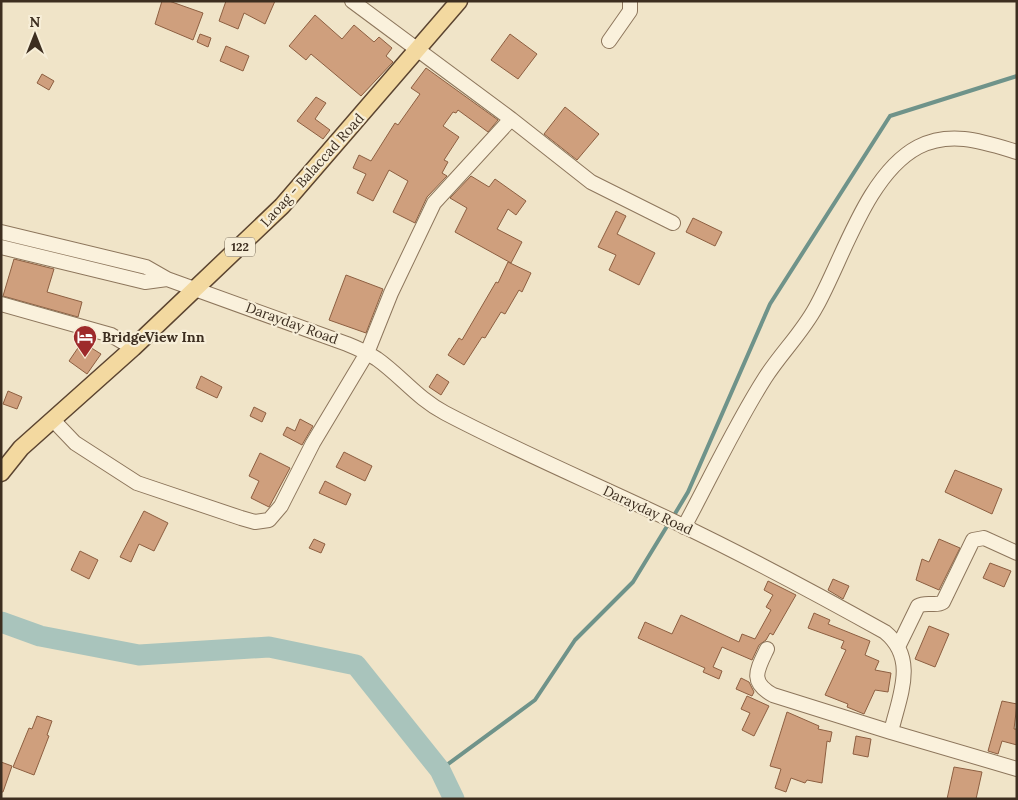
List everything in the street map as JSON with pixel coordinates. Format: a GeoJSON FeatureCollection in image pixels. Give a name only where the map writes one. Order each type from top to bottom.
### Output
{"type":"FeatureCollection","features":[{"type":"Feature","properties":{"kind":"main road","name":"Laoag - Balaccad Road"},"geometry":{"type":"LineString","coordinates":[[1,473],[21,448],[134,348],[282,206],[459,1]]}},
{"type":"Feature","properties":{"kind":"street"},"geometry":{"type":"LineString","coordinates":[[352,1],[511,119],[591,182],[673,223]]}},
{"type":"Feature","properties":{"kind":"street"},"geometry":{"type":"LineString","coordinates":[[609,42],[630,11],[630,1]]}},
{"type":"Feature","properties":{"kind":"street"},"geometry":{"type":"LineString","coordinates":[[53,420],[75,444],[137,484],[241,518],[264,522],[269,520],[281,506],[313,444],[367,353],[394,285],[434,203],[511,119]]}},
{"type":"Feature","properties":{"kind":"street"},"geometry":{"type":"LineString","coordinates":[[681,525],[755,395],[778,359],[808,322],[857,221],[876,189],[898,161],[919,147],[942,139],[970,138],[1017,152]]}},
{"type":"Feature","properties":{"kind":"street"},"geometry":{"type":"LineString","coordinates":[[1,232],[146,267],[167,279]]}},
{"type":"Feature","properties":{"kind":"street"},"geometry":{"type":"LineString","coordinates":[[1,247],[144,282],[167,279]]}},
{"type":"Feature","properties":{"kind":"street","name":"Darayday Road"},"geometry":{"type":"LineString","coordinates":[[167,279],[196,288],[367,353],[432,406],[540,461],[681,525],[776,572],[885,632],[899,645]]}},
{"type":"Feature","properties":{"kind":"street"},"geometry":{"type":"LineString","coordinates":[[1,304],[111,335],[134,348]]}},
{"type":"Feature","properties":{"kind":"street"},"geometry":{"type":"LineString","coordinates":[[891,732],[904,669],[904,656],[899,645],[918,606],[927,603],[938,604],[943,602],[973,540],[984,538],[1017,553]]}},
{"type":"Feature","properties":{"kind":"street"},"geometry":{"type":"LineString","coordinates":[[767,649],[758,672],[758,684],[773,695],[1017,769]]}},
{"type":"Feature","properties":{"kind":"building"},"geometry":{"type":"Polygon","coordinates":[[[162,1],[169,1],[203,13],[193,40],[155,24],[162,1]]]}},
{"type":"Feature","properties":{"kind":"building"},"geometry":{"type":"Polygon","coordinates":[[[226,1],[275,1],[265,24],[244,13],[238,29],[219,21],[226,1]]]}},
{"type":"Feature","properties":{"kind":"building"},"geometry":{"type":"Polygon","coordinates":[[[315,15],[342,39],[354,25],[374,42],[379,37],[392,48],[386,56],[393,62],[361,96],[311,54],[306,60],[289,46],[315,15]]]}},
{"type":"Feature","properties":{"kind":"building"},"geometry":{"type":"Polygon","coordinates":[[[200,34],[211,38],[208,47],[197,42],[200,34]]]}},
{"type":"Feature","properties":{"kind":"building"},"geometry":{"type":"Polygon","coordinates":[[[510,34],[537,54],[518,79],[491,60],[510,34]]]}},
{"type":"Feature","properties":{"kind":"building"},"geometry":{"type":"Polygon","coordinates":[[[226,46],[249,56],[243,71],[220,61],[226,46]]]}},
{"type":"Feature","properties":{"kind":"building"},"geometry":{"type":"Polygon","coordinates":[[[426,68],[498,120],[488,132],[458,110],[456,113],[453,112],[443,126],[459,137],[444,160],[448,162],[442,173],[447,176],[427,197],[415,223],[393,212],[408,181],[389,170],[373,201],[357,193],[366,174],[353,168],[359,155],[371,161],[395,123],[398,125],[420,94],[411,88],[426,68]]]}},
{"type":"Feature","properties":{"kind":"building"},"geometry":{"type":"Polygon","coordinates":[[[42,74],[54,81],[49,90],[37,83],[42,74]]]}},
{"type":"Feature","properties":{"kind":"building"},"geometry":{"type":"Polygon","coordinates":[[[316,97],[326,103],[315,119],[330,130],[323,139],[297,121],[316,97]]]}},
{"type":"Feature","properties":{"kind":"building"},"geometry":{"type":"Polygon","coordinates":[[[565,107],[599,134],[577,160],[544,134],[565,107]]]}},
{"type":"Feature","properties":{"kind":"building"},"geometry":{"type":"Polygon","coordinates":[[[471,176],[489,187],[495,179],[526,201],[516,215],[508,209],[497,229],[522,242],[511,263],[455,232],[467,208],[450,198],[471,176]]]}},
{"type":"Feature","properties":{"kind":"building"},"geometry":{"type":"Polygon","coordinates":[[[616,211],[626,216],[617,234],[655,253],[639,285],[609,270],[616,255],[598,247],[616,211]]]}},
{"type":"Feature","properties":{"kind":"building"},"geometry":{"type":"Polygon","coordinates":[[[693,218],[722,232],[715,246],[686,232],[693,218]]]}},
{"type":"Feature","properties":{"kind":"building"},"geometry":{"type":"Polygon","coordinates":[[[14,259],[54,269],[47,292],[82,302],[78,317],[3,296],[14,259]]]}},
{"type":"Feature","properties":{"kind":"building"},"geometry":{"type":"Polygon","coordinates":[[[508,262],[531,273],[522,292],[519,290],[505,314],[501,312],[485,338],[482,337],[464,365],[448,355],[459,338],[462,340],[496,282],[498,283],[508,262]]]}},
{"type":"Feature","properties":{"kind":"building"},"geometry":{"type":"Polygon","coordinates":[[[346,275],[383,289],[366,333],[329,320],[346,275]]]}},
{"type":"Feature","properties":{"kind":"building","name":"BridgeView Inn"},"geometry":{"type":"Polygon","coordinates":[[[82,342],[101,354],[87,374],[69,361],[82,342]]]}},
{"type":"Feature","properties":{"kind":"building"},"geometry":{"type":"Polygon","coordinates":[[[437,374],[449,382],[441,395],[429,387],[437,374]]]}},
{"type":"Feature","properties":{"kind":"building"},"geometry":{"type":"Polygon","coordinates":[[[201,376],[222,387],[217,398],[196,388],[201,376]]]}},
{"type":"Feature","properties":{"kind":"building"},"geometry":{"type":"Polygon","coordinates":[[[8,391],[22,397],[17,409],[3,404],[8,391]]]}},
{"type":"Feature","properties":{"kind":"building"},"geometry":{"type":"Polygon","coordinates":[[[254,407],[266,413],[262,422],[250,416],[254,407]]]}},
{"type":"Feature","properties":{"kind":"building"},"geometry":{"type":"Polygon","coordinates":[[[300,419],[313,426],[302,445],[283,435],[287,427],[295,431],[300,419]]]}},
{"type":"Feature","properties":{"kind":"building"},"geometry":{"type":"Polygon","coordinates":[[[344,452],[372,466],[365,481],[336,467],[344,452]]]}},
{"type":"Feature","properties":{"kind":"building"},"geometry":{"type":"Polygon","coordinates":[[[260,453],[290,468],[269,507],[251,498],[259,481],[249,476],[260,453]]]}},
{"type":"Feature","properties":{"kind":"building"},"geometry":{"type":"Polygon","coordinates":[[[955,470],[1002,489],[992,514],[945,492],[955,470]]]}},
{"type":"Feature","properties":{"kind":"building"},"geometry":{"type":"Polygon","coordinates":[[[325,481],[351,494],[346,505],[319,493],[325,481]]]}},
{"type":"Feature","properties":{"kind":"building"},"geometry":{"type":"Polygon","coordinates":[[[144,511],[168,523],[154,551],[139,544],[131,562],[120,557],[144,511]]]}},
{"type":"Feature","properties":{"kind":"building"},"geometry":{"type":"Polygon","coordinates":[[[314,539],[325,544],[321,553],[309,548],[314,539]]]}},
{"type":"Feature","properties":{"kind":"building"},"geometry":{"type":"Polygon","coordinates":[[[939,539],[960,548],[939,590],[916,580],[922,559],[929,562],[939,539]]]}},
{"type":"Feature","properties":{"kind":"building"},"geometry":{"type":"Polygon","coordinates":[[[80,551],[98,560],[89,579],[71,570],[80,551]]]}},
{"type":"Feature","properties":{"kind":"building"},"geometry":{"type":"Polygon","coordinates":[[[990,563],[1011,571],[1004,587],[983,578],[990,563]]]}},
{"type":"Feature","properties":{"kind":"building"},"geometry":{"type":"Polygon","coordinates":[[[833,579],[849,586],[843,599],[828,590],[833,579]]]}},
{"type":"Feature","properties":{"kind":"building"},"geometry":{"type":"Polygon","coordinates":[[[768,581],[796,595],[773,635],[770,633],[766,640],[759,645],[752,660],[722,647],[713,667],[722,671],[719,679],[703,672],[705,668],[638,638],[645,622],[672,634],[681,615],[739,642],[742,634],[755,639],[771,610],[766,607],[773,595],[764,590],[768,581]]]}},
{"type":"Feature","properties":{"kind":"building"},"geometry":{"type":"Polygon","coordinates":[[[814,613],[830,620],[828,624],[870,641],[865,655],[879,661],[875,670],[891,673],[888,692],[875,690],[864,714],[847,707],[848,704],[825,695],[846,650],[841,648],[844,641],[808,628],[814,613]]]}},
{"type":"Feature","properties":{"kind":"building"},"geometry":{"type":"Polygon","coordinates":[[[929,626],[949,634],[935,667],[915,659],[929,626]]]}},
{"type":"Feature","properties":{"kind":"building"},"geometry":{"type":"Polygon","coordinates":[[[741,678],[749,682],[754,692],[752,696],[736,689],[741,678]]]}},
{"type":"Feature","properties":{"kind":"building"},"geometry":{"type":"Polygon","coordinates":[[[747,696],[769,706],[754,736],[742,730],[750,713],[741,709],[747,696]]]}},
{"type":"Feature","properties":{"kind":"building"},"geometry":{"type":"Polygon","coordinates":[[[1002,701],[1017,704],[1014,729],[1017,729],[1017,745],[1002,741],[998,754],[988,751],[1002,701]]]}},
{"type":"Feature","properties":{"kind":"building"},"geometry":{"type":"Polygon","coordinates":[[[787,712],[819,726],[818,729],[832,732],[830,742],[827,741],[822,783],[807,780],[805,783],[791,778],[786,792],[775,788],[781,769],[770,766],[787,712]]]}},
{"type":"Feature","properties":{"kind":"building"},"geometry":{"type":"Polygon","coordinates":[[[37,716],[52,721],[47,735],[49,736],[34,775],[13,767],[29,728],[32,729],[37,716]]]}},
{"type":"Feature","properties":{"kind":"building"},"geometry":{"type":"Polygon","coordinates":[[[856,736],[871,739],[868,757],[853,754],[856,736]]]}},
{"type":"Feature","properties":{"kind":"building"},"geometry":{"type":"Polygon","coordinates":[[[1,762],[12,766],[3,792],[1,792],[1,762]]]}},
{"type":"Feature","properties":{"kind":"building"},"geometry":{"type":"Polygon","coordinates":[[[954,767],[982,772],[976,799],[947,799],[954,767]]]}},
{"type":"Feature","properties":{"kind":"waterway"},"geometry":{"type":"LineString","coordinates":[[673,517],[688,492],[770,304],[890,116],[1017,76]]}},
{"type":"Feature","properties":{"kind":"waterway"},"geometry":{"type":"LineString","coordinates":[[440,770],[535,700],[575,640],[633,582],[669,523]]}},
{"type":"Feature","properties":{"kind":"waterway"},"geometry":{"type":"LineString","coordinates":[[1,622],[40,636],[139,655],[269,647],[356,665],[440,770],[454,799]]}},
{"type":"Feature","properties":{"kind":"place","name":"BridgeView Inn"},"geometry":{"type":"Point","coordinates":[85,358]}}]}
